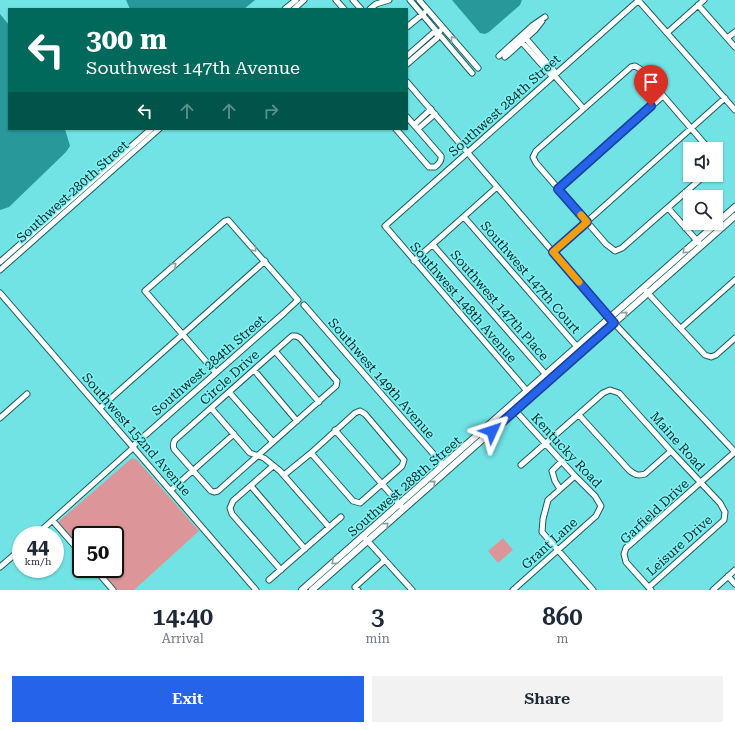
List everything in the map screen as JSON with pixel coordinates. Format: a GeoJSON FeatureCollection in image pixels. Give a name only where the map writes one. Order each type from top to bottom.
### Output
{"type":"FeatureCollection","features":[{"type":"Feature","properties":{"kind":"main road","name":"Southwest 288th Street"},"geometry":{"type":"LineString","coordinates":[[302,590],[363,536],[402,506],[513,408],[527,391],[735,206]]}},
{"type":"Feature","properties":{"kind":"main road","name":"Southwest 288th Street"},"geometry":{"type":"LineString","coordinates":[[312,590],[368,541],[443,465],[550,380],[735,216]]}},
{"type":"Feature","properties":{"kind":"street"},"geometry":{"type":"LineString","coordinates":[[286,8],[296,0]]}},
{"type":"Feature","properties":{"kind":"street"},"geometry":{"type":"LineString","coordinates":[[295,8],[304,0]]}},
{"type":"Feature","properties":{"kind":"street"},"geometry":{"type":"LineString","coordinates":[[336,0],[343,8]]}},
{"type":"Feature","properties":{"kind":"street"},"geometry":{"type":"LineString","coordinates":[[353,0],[360,8]]}},
{"type":"Feature","properties":{"kind":"street"},"geometry":{"type":"LineString","coordinates":[[371,8],[376,4],[389,0]]}},
{"type":"Feature","properties":{"kind":"street"},"geometry":{"type":"LineString","coordinates":[[410,0],[472,73]]}},
{"type":"Feature","properties":{"kind":"street"},"geometry":{"type":"LineString","coordinates":[[420,0],[478,68]]}},
{"type":"Feature","properties":{"kind":"street"},"geometry":{"type":"LineString","coordinates":[[638,0],[735,110]]}},
{"type":"Feature","properties":{"kind":"street","name":"Southwest 284th Street"},"geometry":{"type":"LineString","coordinates":[[385,226],[638,0]]}},
{"type":"Feature","properties":{"kind":"street"},"geometry":{"type":"LineString","coordinates":[[667,33],[704,0]]}},
{"type":"Feature","properties":{"kind":"street"},"geometry":{"type":"LineString","coordinates":[[698,6],[735,47]]}},
{"type":"Feature","properties":{"kind":"street"},"geometry":{"type":"LineString","coordinates":[[408,25],[427,9]]}},
{"type":"Feature","properties":{"kind":"street"},"geometry":{"type":"LineString","coordinates":[[408,55],[433,34],[438,33],[444,28]]}},
{"type":"Feature","properties":{"kind":"street"},"geometry":{"type":"LineString","coordinates":[[727,38],[735,32]]}},
{"type":"Feature","properties":{"kind":"street"},"geometry":{"type":"LineString","coordinates":[[408,63],[437,38],[438,33]]}},
{"type":"Feature","properties":{"kind":"street"},"geometry":{"type":"LineString","coordinates":[[502,56],[522,38],[550,74],[554,75],[583,108]]}},
{"type":"Feature","properties":{"kind":"street"},"geometry":{"type":"LineString","coordinates":[[697,182],[622,248],[615,251],[606,244],[558,189],[536,163],[533,157],[536,151],[583,108],[631,67],[635,66],[640,69],[703,142]]}},
{"type":"Feature","properties":{"kind":"street"},"geometry":{"type":"LineString","coordinates":[[408,83],[614,323],[735,452]]}},
{"type":"Feature","properties":{"kind":"street"},"geometry":{"type":"LineString","coordinates":[[558,189],[663,96]]}},
{"type":"Feature","properties":{"kind":"street"},"geometry":{"type":"LineString","coordinates":[[553,252],[725,98]]}},
{"type":"Feature","properties":{"kind":"street"},"geometry":{"type":"LineString","coordinates":[[414,125],[431,109]]}},
{"type":"Feature","properties":{"kind":"street"},"geometry":{"type":"LineString","coordinates":[[418,129],[435,114]]}},
{"type":"Feature","properties":{"kind":"street"},"geometry":{"type":"LineString","coordinates":[[397,130],[428,166],[432,168],[440,163],[441,156],[408,118]]}},
{"type":"Feature","properties":{"kind":"street","name":"Southwest 280th Street"},"geometry":{"type":"LineString","coordinates":[[0,262],[44,231],[70,204],[151,131]]}},
{"type":"Feature","properties":{"kind":"street"},"geometry":{"type":"LineString","coordinates":[[414,261],[497,187]]}},
{"type":"Feature","properties":{"kind":"street","name":"Southwest 280th Street"},"geometry":{"type":"LineString","coordinates":[[0,270],[40,226],[70,204]]}},
{"type":"Feature","properties":{"kind":"street"},"geometry":{"type":"LineString","coordinates":[[668,208],[701,246]]}},
{"type":"Feature","properties":{"kind":"street","name":"Southwest 147th Court"},"geometry":{"type":"LineString","coordinates":[[464,217],[582,352]]}},
{"type":"Feature","properties":{"kind":"street"},"geometry":{"type":"LineString","coordinates":[[100,408],[183,334],[201,316],[265,261],[228,220],[202,239],[145,291],[183,334],[216,373]]}},
{"type":"Feature","properties":{"kind":"street"},"geometry":{"type":"LineString","coordinates":[[40,226],[44,231]]}},
{"type":"Feature","properties":{"kind":"street","name":"Southwest 148th Avenue"},"geometry":{"type":"LineString","coordinates":[[385,226],[527,391]]}},
{"type":"Feature","properties":{"kind":"street","name":"Southwest 147th Place"},"geometry":{"type":"LineString","coordinates":[[433,245],[550,380]]}},
{"type":"Feature","properties":{"kind":"street","name":"Southwest 284th Street"},"geometry":{"type":"LineString","coordinates":[[47,526],[298,300],[265,261]]}},
{"type":"Feature","properties":{"kind":"street"},"geometry":{"type":"LineString","coordinates":[[681,328],[735,280]]}},
{"type":"Feature","properties":{"kind":"street"},"geometry":{"type":"LineString","coordinates":[[643,288],[705,354],[711,357],[716,355],[735,338]]}},
{"type":"Feature","properties":{"kind":"street","name":"Southwest 152nd Avenue"},"geometry":{"type":"LineString","coordinates":[[0,292],[256,590]]}},
{"type":"Feature","properties":{"kind":"street","name":"Southwest 149th Avenue"},"geometry":{"type":"LineString","coordinates":[[304,305],[443,465]]}},
{"type":"Feature","properties":{"kind":"street","name":"Circle Drive"},"geometry":{"type":"LineString","coordinates":[[292,336],[296,336],[300,338],[337,383],[335,387],[319,402],[258,456],[216,492],[211,491],[174,449],[173,444],[175,440],[254,370],[292,336]]}},
{"type":"Feature","properties":{"kind":"street"},"geometry":{"type":"LineString","coordinates":[[275,351],[319,402]]}},
{"type":"Feature","properties":{"kind":"street"},"geometry":{"type":"LineString","coordinates":[[254,370],[297,421]]}},
{"type":"Feature","properties":{"kind":"street","name":"Maine Road"},"geometry":{"type":"LineString","coordinates":[[579,415],[603,394],[610,390],[619,393],[720,503],[725,512],[724,520]]}},
{"type":"Feature","properties":{"kind":"street"},"geometry":{"type":"LineString","coordinates":[[229,392],[273,442]]}},
{"type":"Feature","properties":{"kind":"street"},"geometry":{"type":"LineString","coordinates":[[0,418],[27,394]]}},
{"type":"Feature","properties":{"kind":"street"},"geometry":{"type":"LineString","coordinates":[[211,408],[250,453],[264,458],[284,475],[329,527]]}},
{"type":"Feature","properties":{"kind":"street","name":"Kentucky Road"},"geometry":{"type":"LineString","coordinates":[[513,408],[595,496],[601,506],[599,512]]}},
{"type":"Feature","properties":{"kind":"street"},"geometry":{"type":"LineString","coordinates":[[284,475],[355,413],[360,412],[365,414],[404,460],[402,466],[360,503],[353,501],[311,453]]}},
{"type":"Feature","properties":{"kind":"street"},"geometry":{"type":"LineString","coordinates":[[521,466],[579,415],[629,470],[639,476],[645,474],[671,451]]}},
{"type":"Feature","properties":{"kind":"street"},"geometry":{"type":"LineString","coordinates":[[335,430],[402,506]]}},
{"type":"Feature","properties":{"kind":"street"},"geometry":{"type":"LineString","coordinates":[[171,490],[234,434]]}},
{"type":"Feature","properties":{"kind":"street","name":"Garfield Drive"},"geometry":{"type":"LineString","coordinates":[[650,589],[626,562],[624,554],[626,548],[735,452]]}},
{"type":"Feature","properties":{"kind":"street"},"geometry":{"type":"LineString","coordinates":[[560,489],[555,481],[552,471],[562,461]]}},
{"type":"Feature","properties":{"kind":"street"},"geometry":{"type":"LineString","coordinates":[[273,466],[233,501],[231,504],[231,511],[281,570]]}},
{"type":"Feature","properties":{"kind":"street"},"geometry":{"type":"LineString","coordinates":[[575,476],[548,500],[543,519],[542,532],[594,590]]}},
{"type":"Feature","properties":{"kind":"street"},"geometry":{"type":"LineString","coordinates":[[251,486],[305,549]]}},
{"type":"Feature","properties":{"kind":"street","name":"Grant Lane"},"geometry":{"type":"LineString","coordinates":[[513,590],[599,512]]}},
{"type":"Feature","properties":{"kind":"street"},"geometry":{"type":"LineString","coordinates":[[269,580],[341,517]]}},
{"type":"Feature","properties":{"kind":"street","name":"Leisure Drive"},"geometry":{"type":"LineString","coordinates":[[650,589],[724,520]]}},
{"type":"Feature","properties":{"kind":"street"},"geometry":{"type":"LineString","coordinates":[[53,521],[72,543]]}},
{"type":"Feature","properties":{"kind":"street"},"geometry":{"type":"LineString","coordinates":[[363,536],[412,590]]}},
{"type":"Feature","properties":{"kind":"street"},"geometry":{"type":"LineString","coordinates":[[0,567],[12,556]]}},
{"type":"Feature","properties":{"kind":"street"},"geometry":{"type":"LineString","coordinates":[[357,589],[385,560]]}},
{"type":"Feature","properties":{"kind":"street"},"geometry":{"type":"LineString","coordinates":[[712,590],[735,570]]}},
{"type":"Feature","properties":{"kind":"street"},"geometry":{"type":"LineString","coordinates":[[728,576],[735,584]]}},
{"type":"Feature","properties":{"kind":"street"},"geometry":{"type":"LineString","coordinates":[[103,578],[114,590]]}},
{"type":"Feature","properties":{"kind":"shaded area"},"geometry":{"type":"Polygon","coordinates":[[[132,458],[137,460],[199,531],[134,590],[117,590],[107,578],[124,578],[124,526],[72,526],[72,538],[64,529],[64,526],[61,526],[58,522],[132,458]]]}},
{"type":"Feature","properties":{"kind":"shaded area"},"geometry":{"type":"Polygon","coordinates":[[[503,538],[513,550],[498,563],[488,551],[503,538]]]}},
{"type":"Feature","properties":{"kind":"water"},"geometry":{"type":"Polygon","coordinates":[[[126,0],[255,0],[245,8],[130,8],[126,0]]]}},
{"type":"Feature","properties":{"kind":"water"},"geometry":{"type":"Polygon","coordinates":[[[452,0],[522,0],[520,5],[485,34],[480,33],[452,0]]]}},
{"type":"Feature","properties":{"kind":"water"},"geometry":{"type":"Polygon","coordinates":[[[0,14],[8,24],[8,130],[65,130],[70,146],[66,152],[9,207],[0,210],[0,14]]]}},
{"type":"Feature","properties":{"kind":"slow traffic"},"geometry":{"type":"LineString","coordinates":[[579,282],[553,252],[587,222],[581,215]]}},
{"type":"Feature","properties":{"kind":"route"},"geometry":{"type":"LineString","coordinates":[[492,431],[614,323],[553,252],[587,222],[558,189],[651,106]]}}]}
